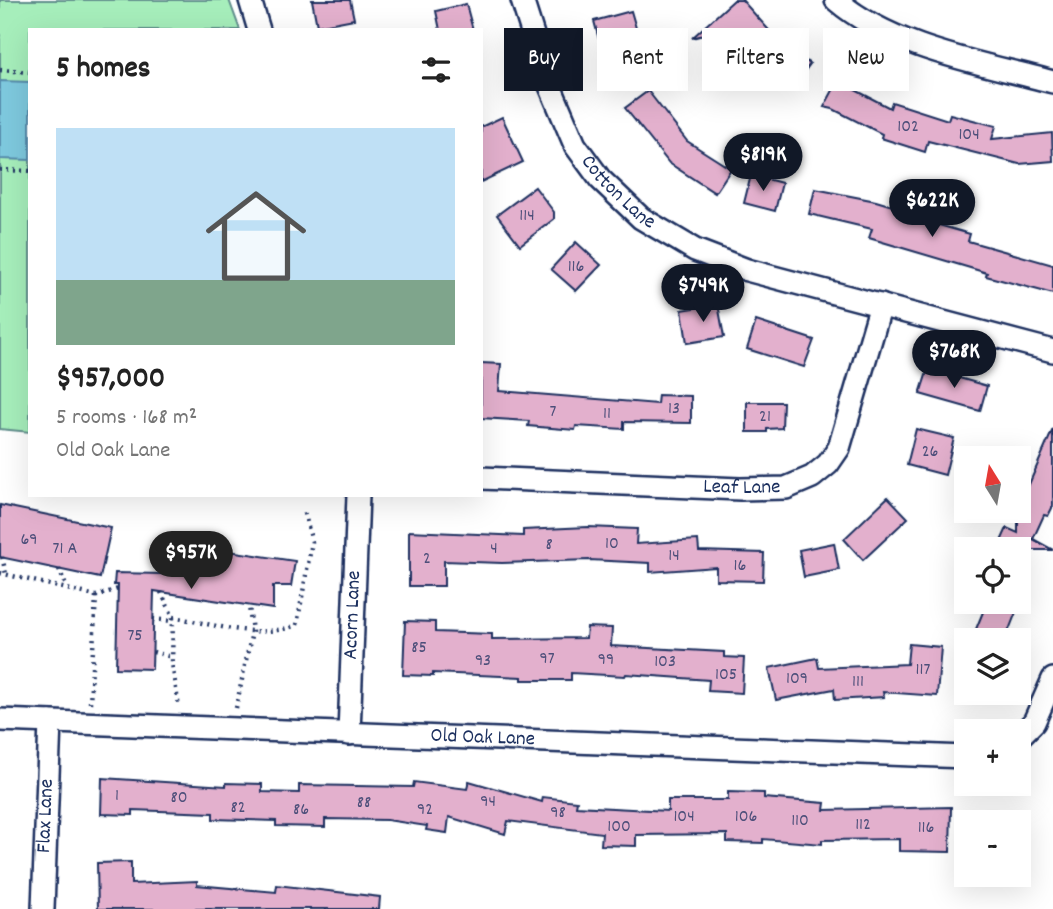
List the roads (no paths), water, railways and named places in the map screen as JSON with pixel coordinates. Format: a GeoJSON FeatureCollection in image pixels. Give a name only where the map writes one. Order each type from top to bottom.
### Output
{"type":"FeatureCollection","features":[{"type":"Feature","properties":{"kind":"street"},"geometry":{"type":"LineString","coordinates":[[250,0],[258,28]]}},
{"type":"Feature","properties":{"kind":"street","name":"Cotton Lane"},"geometry":{"type":"LineString","coordinates":[[522,0],[547,79],[575,145],[600,179],[641,218],[695,250],[747,270],[1053,351]]}},
{"type":"Feature","properties":{"kind":"street"},"geometry":{"type":"LineString","coordinates":[[836,0],[873,26],[899,38],[957,57],[1053,82]]}},
{"type":"Feature","properties":{"kind":"street","name":"Leaf Lane"},"geometry":{"type":"LineString","coordinates":[[483,478],[740,489],[786,488],[812,477],[828,464],[839,448],[881,305]]}},
{"type":"Feature","properties":{"kind":"street","name":"Acorn Lane"},"geometry":{"type":"LineString","coordinates":[[349,734],[358,497]]}},
{"type":"Feature","properties":{"kind":"street"},"geometry":{"type":"LineString","coordinates":[[1031,725],[1053,679]]}},
{"type":"Feature","properties":{"kind":"street","name":"Old Oak Lane"},"geometry":{"type":"LineString","coordinates":[[0,720],[954,757]]}},
{"type":"Feature","properties":{"kind":"street","name":"Flax Lane"},"geometry":{"type":"LineString","coordinates":[[43,909],[50,722]]}},
{"type":"Feature","properties":{"kind":"water"},"geometry":{"type":"Polygon","coordinates":[[[0,81],[28,82],[28,160],[0,159],[0,81]]]}}]}
